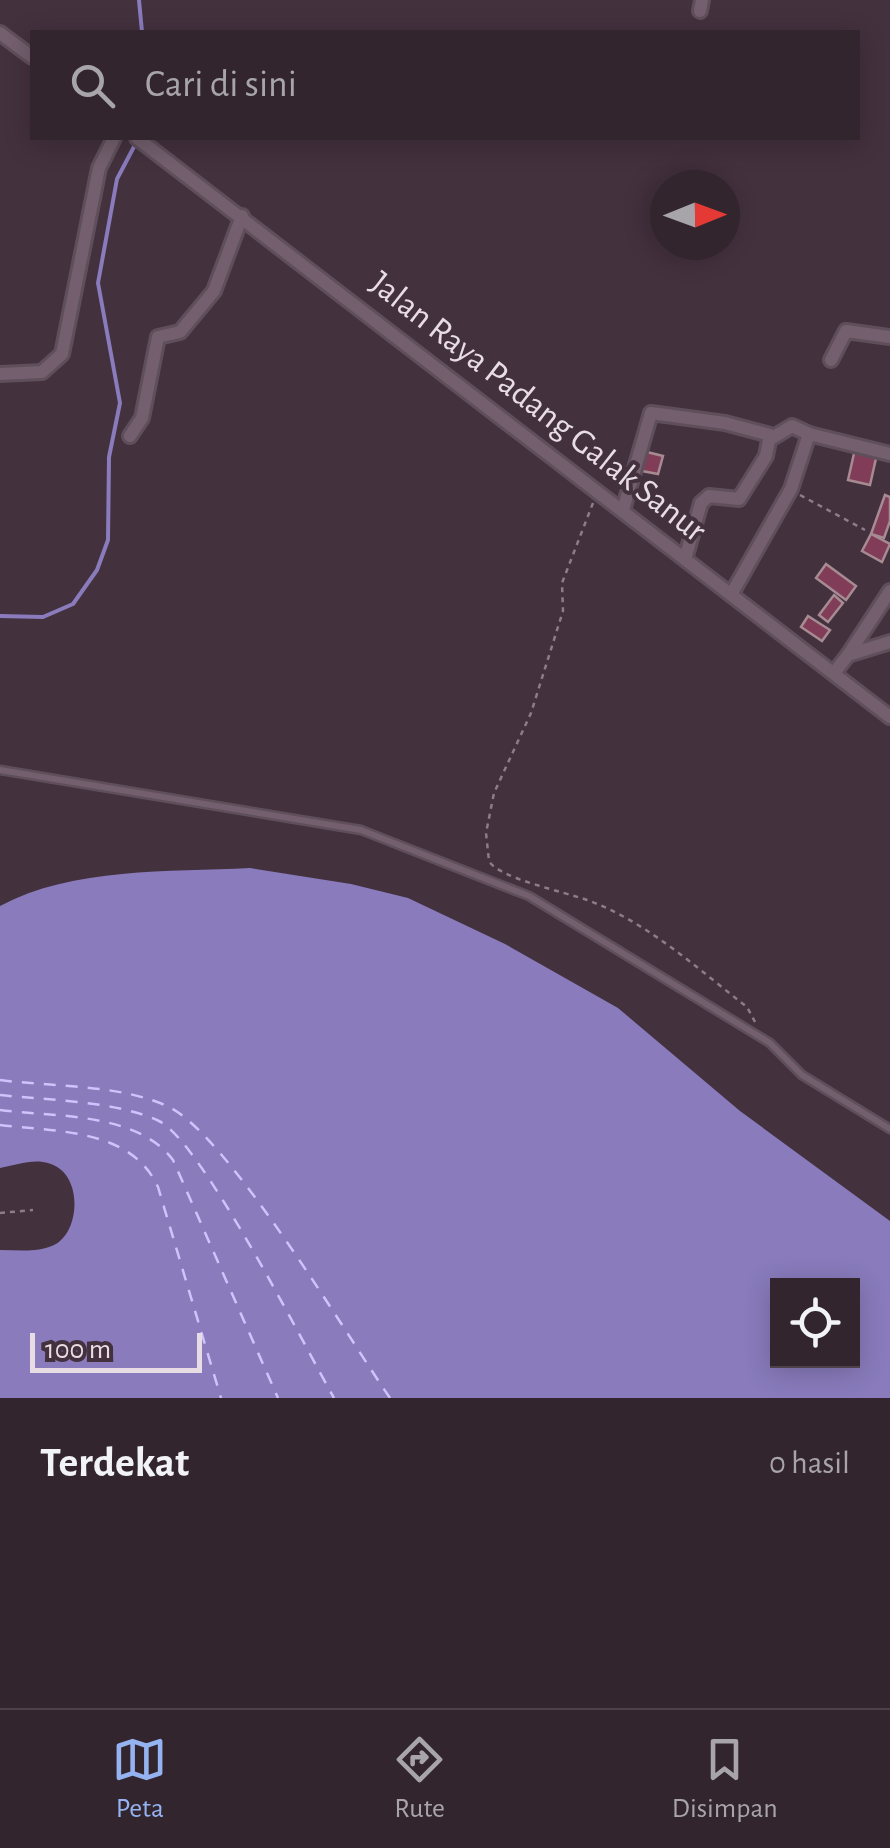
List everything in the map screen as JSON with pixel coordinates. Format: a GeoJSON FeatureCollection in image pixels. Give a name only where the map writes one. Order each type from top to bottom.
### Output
{"type":"FeatureCollection","features":[{"type":"Feature","properties":{"kind":"street"},"geometry":{"type":"LineString","coordinates":[[0,33],[30,55]]}},
{"type":"Feature","properties":{"kind":"street"},"geometry":{"type":"LineString","coordinates":[[0,374],[42,372],[62,354],[99,168],[113,140]]}},
{"type":"Feature","properties":{"kind":"street","name":"Jalan Raya Padang Galak Sanur"},"geometry":{"type":"LineString","coordinates":[[142,142],[890,717]]}},
{"type":"Feature","properties":{"kind":"street"},"geometry":{"type":"LineString","coordinates":[[130,436],[142,418],[158,337],[180,332],[217,288],[242,216]]}},
{"type":"Feature","properties":{"kind":"street"},"geometry":{"type":"LineString","coordinates":[[831,360],[846,331],[890,336]]}},
{"type":"Feature","properties":{"kind":"street"},"geometry":{"type":"LineString","coordinates":[[623,510],[651,413],[725,422],[772,438]]}},
{"type":"Feature","properties":{"kind":"street"},"geometry":{"type":"LineString","coordinates":[[684,559],[701,503],[709,496],[739,500],[766,456],[772,438],[792,426],[809,434],[890,454]]}},
{"type":"Feature","properties":{"kind":"street"},"geometry":{"type":"LineString","coordinates":[[732,593],[791,489],[809,434]]}},
{"type":"Feature","properties":{"kind":"street"},"geometry":{"type":"LineString","coordinates":[[834,673],[890,591]]}},
{"type":"Feature","properties":{"kind":"street"},"geometry":{"type":"LineString","coordinates":[[848,655],[890,642]]}},
{"type":"Feature","properties":{"kind":"lane"},"geometry":{"type":"LineString","coordinates":[[0,770],[361,830],[529,896],[770,1044],[802,1075],[890,1129]]}},
{"type":"Feature","properties":{"kind":"path"},"geometry":{"type":"LineString","coordinates":[[791,489],[865,530]]}},
{"type":"Feature","properties":{"kind":"path"},"geometry":{"type":"LineString","coordinates":[[599,492],[562,583],[563,611],[531,714],[494,793],[486,833],[489,861],[504,873],[600,904],[661,941],[753,1012],[760,1038]]}},
{"type":"Feature","properties":{"kind":"path"},"geometry":{"type":"LineString","coordinates":[[0,1213],[33,1210]]}},
{"type":"Feature","properties":{"kind":"shaded area"},"geometry":{"type":"Polygon","coordinates":[[[250,868],[351,884],[408,898],[505,944],[618,1008],[740,1111],[890,1221],[890,1398],[0,1398],[0,1250],[34,1250],[54,1245],[68,1230],[74,1197],[67,1177],[46,1162],[0,1168],[0,906],[58,884],[155,871],[250,868]]]}},
{"type":"Feature","properties":{"kind":"building"},"geometry":{"type":"Polygon","coordinates":[[[855,449],[877,454],[870,485],[848,480],[855,449]]]}},
{"type":"Feature","properties":{"kind":"building"},"geometry":{"type":"Polygon","coordinates":[[[647,452],[663,456],[658,474],[642,471],[647,452]]]}},
{"type":"Feature","properties":{"kind":"building"},"geometry":{"type":"Polygon","coordinates":[[[885,495],[890,497],[890,521],[884,538],[871,534],[885,495]]]}},
{"type":"Feature","properties":{"kind":"building"},"geometry":{"type":"Polygon","coordinates":[[[871,534],[890,544],[882,562],[862,551],[871,534]]]}},
{"type":"Feature","properties":{"kind":"building"},"geometry":{"type":"Polygon","coordinates":[[[826,564],[856,586],[846,600],[816,578],[826,564]]]}},
{"type":"Feature","properties":{"kind":"building"},"geometry":{"type":"Polygon","coordinates":[[[834,595],[843,603],[828,622],[819,615],[834,595]]]}},
{"type":"Feature","properties":{"kind":"building"},"geometry":{"type":"Polygon","coordinates":[[[808,616],[830,630],[822,641],[801,627],[808,616]]]}},
{"type":"Feature","properties":{"kind":"waterway"},"geometry":{"type":"LineString","coordinates":[[139,0],[142,30]]}},
{"type":"Feature","properties":{"kind":"waterway"},"geometry":{"type":"LineString","coordinates":[[0,616],[43,617],[73,604],[97,570],[108,540],[109,457],[120,403],[98,283],[117,179],[137,141]]}},
{"type":"Feature","properties":{"kind":"ferry route"},"geometry":{"type":"LineString","coordinates":[[0,1080],[128,1094],[167,1106],[192,1123],[252,1193],[390,1398]]}},
{"type":"Feature","properties":{"kind":"ferry route"},"geometry":{"type":"LineString","coordinates":[[0,1095],[123,1109],[159,1121],[177,1137],[225,1204],[334,1398]]}},
{"type":"Feature","properties":{"kind":"ferry route"},"geometry":{"type":"LineString","coordinates":[[0,1110],[117,1125],[157,1144],[173,1160],[278,1398]]}},
{"type":"Feature","properties":{"kind":"ferry route"},"geometry":{"type":"LineString","coordinates":[[0,1125],[90,1136],[130,1153],[146,1168],[158,1187],[221,1398]]}}]}
